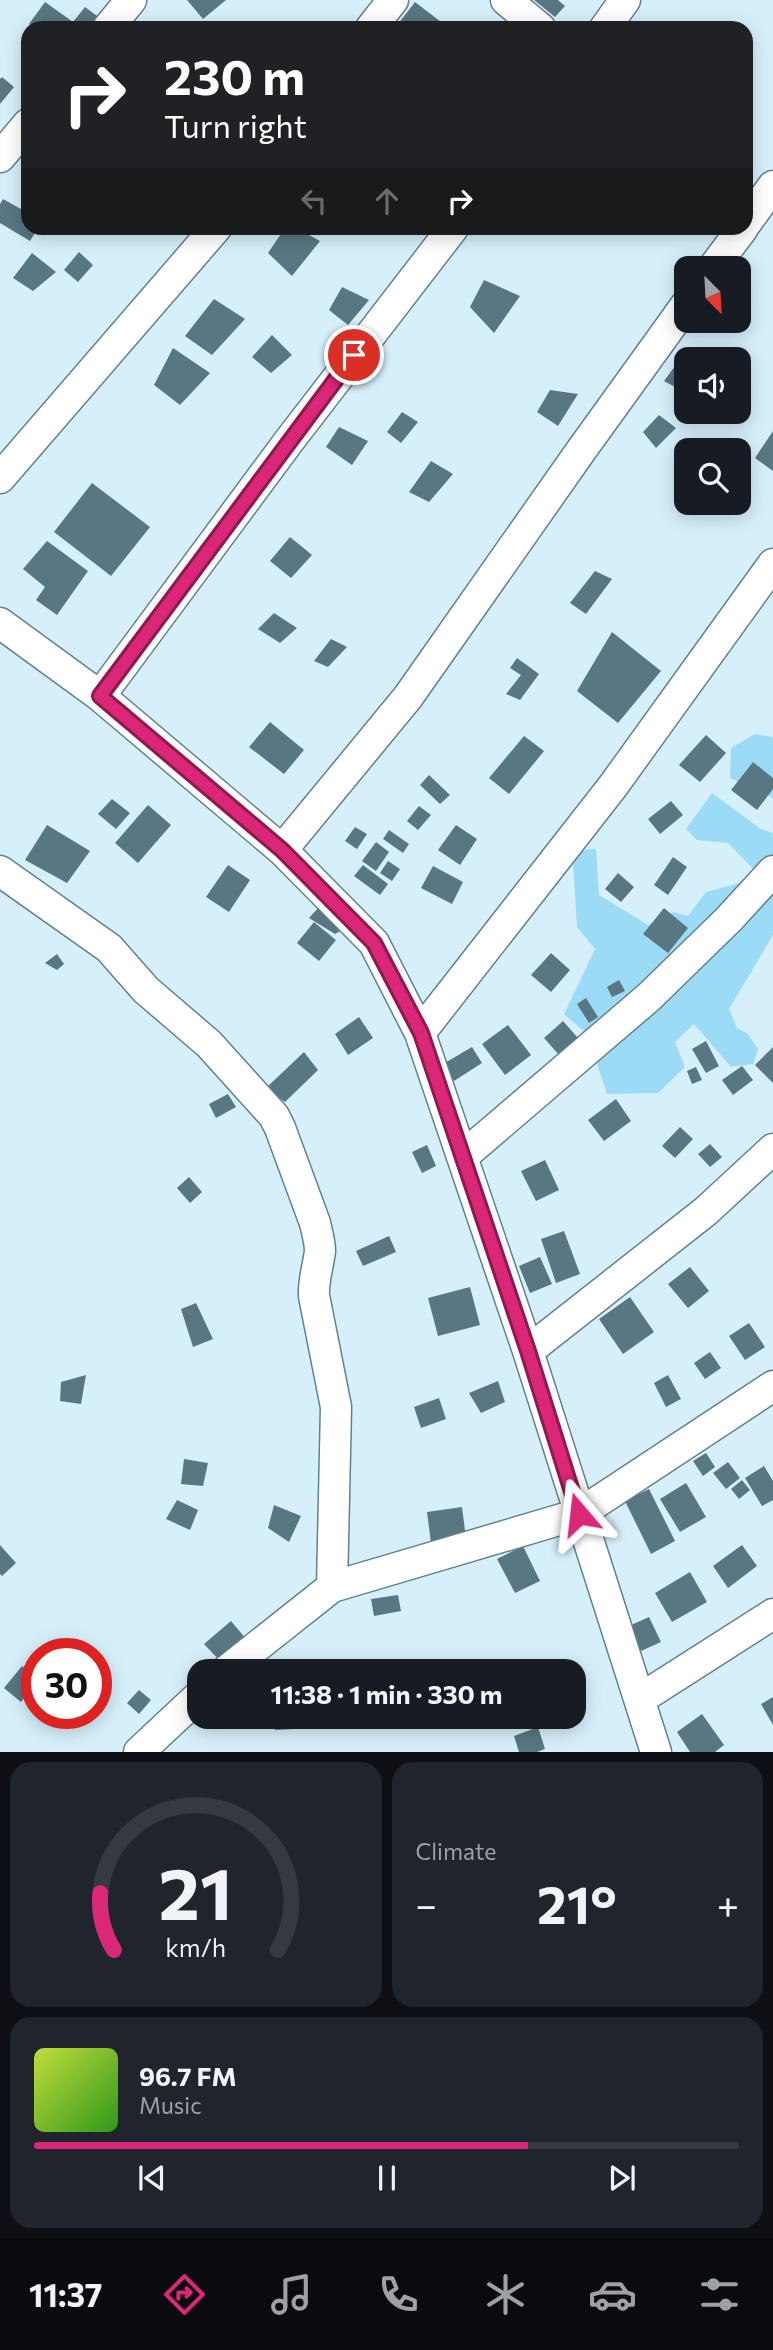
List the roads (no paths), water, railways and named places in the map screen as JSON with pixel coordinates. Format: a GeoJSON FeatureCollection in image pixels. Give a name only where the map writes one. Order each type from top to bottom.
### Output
{"type":"FeatureCollection","features":[{"type":"Feature","properties":{"kind":"street"},"geometry":{"type":"LineString","coordinates":[[114,21],[131,0]]}},
{"type":"Feature","properties":{"kind":"street"},"geometry":{"type":"LineString","coordinates":[[376,21],[393,0]]}},
{"type":"Feature","properties":{"kind":"street"},"geometry":{"type":"LineString","coordinates":[[506,0],[532,21]]}},
{"type":"Feature","properties":{"kind":"street"},"geometry":{"type":"LineString","coordinates":[[610,21],[625,0]]}},
{"type":"Feature","properties":{"kind":"street"},"geometry":{"type":"LineString","coordinates":[[0,156],[21,132]]}},
{"type":"Feature","properties":{"kind":"street"},"geometry":{"type":"LineString","coordinates":[[753,211],[764,194]]}},
{"type":"Feature","properties":{"kind":"street"},"geometry":{"type":"LineString","coordinates":[[0,478],[210,235]]}},
{"type":"Feature","properties":{"kind":"street"},"geometry":{"type":"LineString","coordinates":[[100,696],[289,441],[448,235]]}},
{"type":"Feature","properties":{"kind":"street"},"geometry":{"type":"LineString","coordinates":[[722,256],[737,235]]}},
{"type":"Feature","properties":{"kind":"street"},"geometry":{"type":"LineString","coordinates":[[282,850],[408,697],[674,322]]}},
{"type":"Feature","properties":{"kind":"street"},"geometry":{"type":"LineString","coordinates":[[421,1033],[613,786],[773,564]]}},
{"type":"Feature","properties":{"kind":"street"},"geometry":{"type":"LineString","coordinates":[[0,623],[100,696],[282,850],[374,943],[421,1033],[528,1351],[656,1752]]}},
{"type":"Feature","properties":{"kind":"street"},"geometry":{"type":"LineString","coordinates":[[0,871],[109,948],[146,990],[209,1044],[274,1116],[281,1128],[315,1223],[320,1250],[313,1286],[314,1296],[336,1407],[332,1587]]}},
{"type":"Feature","properties":{"kind":"street"},"geometry":{"type":"LineString","coordinates":[[462,1157],[649,996],[729,919],[773,871]]}},
{"type":"Feature","properties":{"kind":"street"},"geometry":{"type":"LineString","coordinates":[[528,1351],[706,1211],[773,1149]]}},
{"type":"Feature","properties":{"kind":"street"},"geometry":{"type":"LineString","coordinates":[[241,1659],[332,1587],[579,1514],[773,1386]]}},
{"type":"Feature","properties":{"kind":"street"},"geometry":{"type":"LineString","coordinates":[[640,1699],[773,1614]]}},
{"type":"Feature","properties":{"kind":"street"},"geometry":{"type":"LineString","coordinates":[[139,1752],[187,1707]]}}]}
